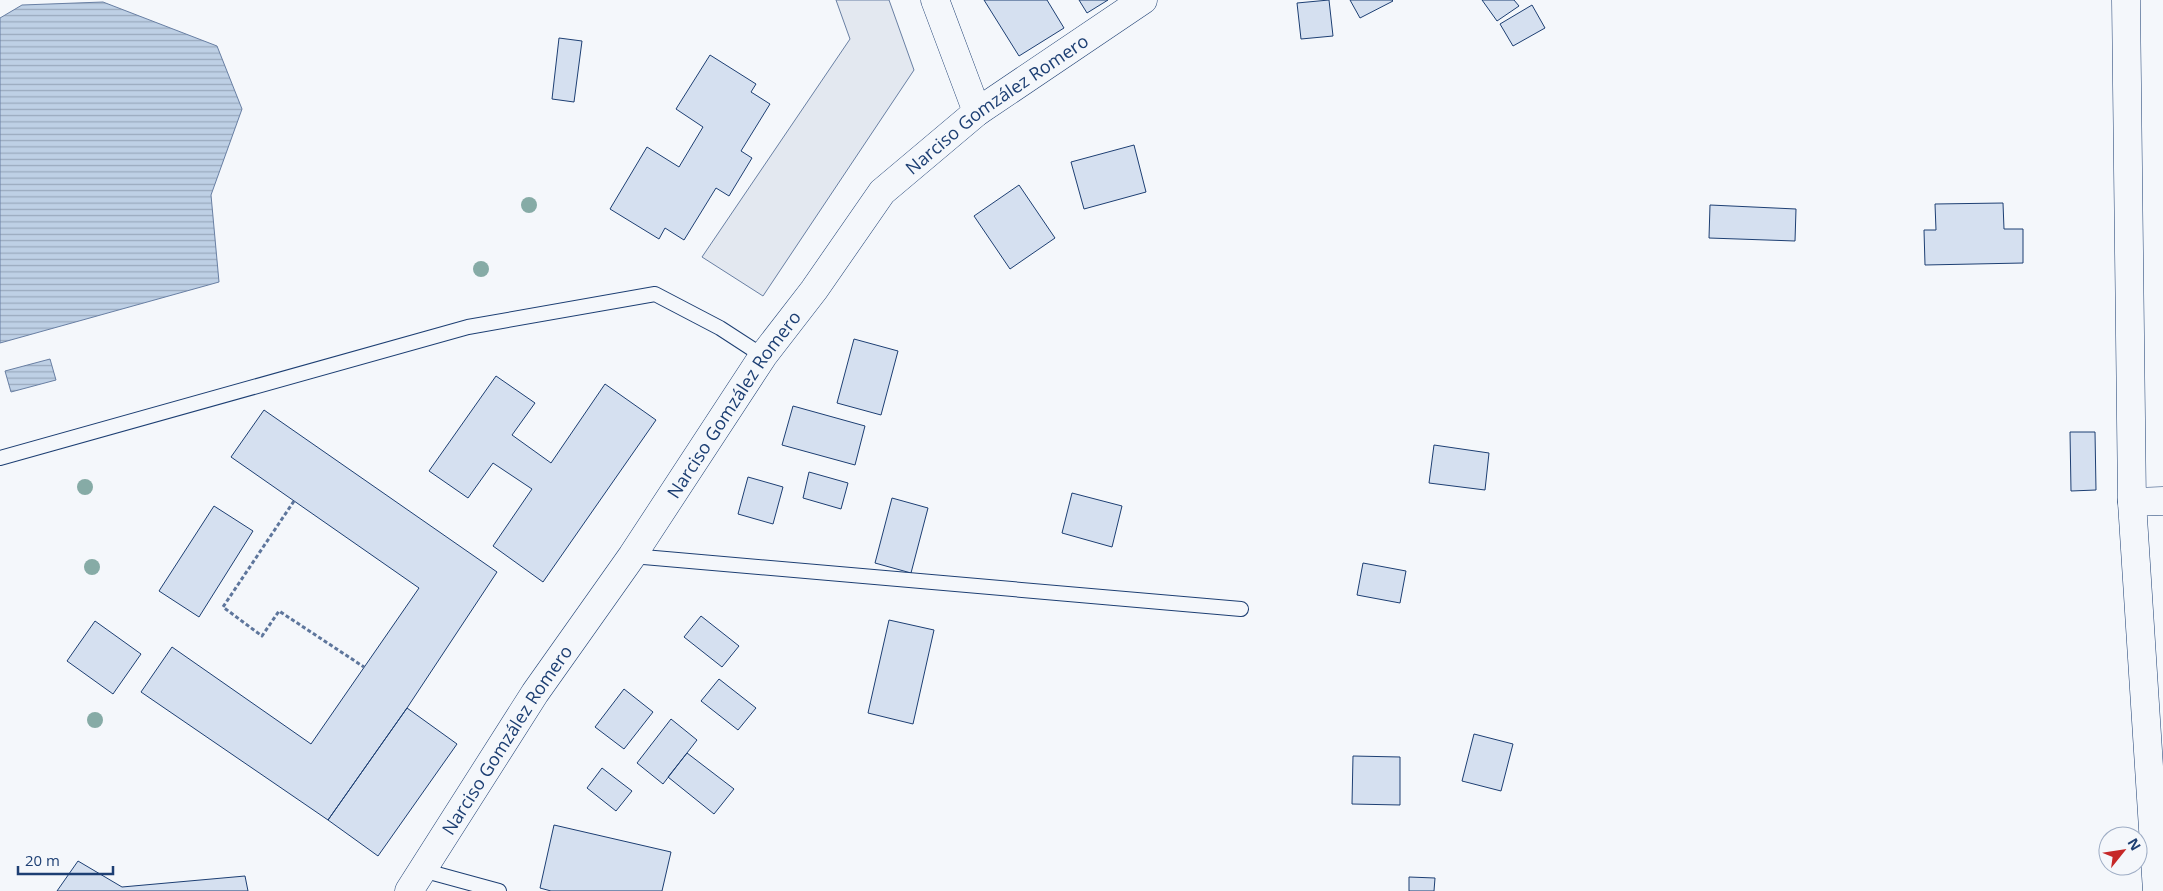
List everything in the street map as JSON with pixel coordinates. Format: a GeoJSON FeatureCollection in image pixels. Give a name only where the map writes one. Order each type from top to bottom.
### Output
{"type":"FeatureCollection","features":[{"type":"Feature","properties":{"kind":"street"},"geometry":{"type":"LineString","coordinates":[[935,0],[977,112]]}},
{"type":"Feature","properties":{"kind":"street","name":"Narciso Gomzález Romero"},"geometry":{"type":"LineString","coordinates":[[415,881],[535,693],[632,556],[763,356],[814,290],[882,192],[977,112],[1143,0]]}},
{"type":"Feature","properties":{"kind":"street"},"geometry":{"type":"LineString","coordinates":[[2126,0],[2132,502],[2157,891]]}},
{"type":"Feature","properties":{"kind":"street"},"geometry":{"type":"LineString","coordinates":[[2132,502],[2163,501]]}},
{"type":"Feature","properties":{"kind":"lane"},"geometry":{"type":"LineString","coordinates":[[0,458],[468,327],[655,294],[720,328],[763,356]]}},
{"type":"Feature","properties":{"kind":"lane"},"geometry":{"type":"LineString","coordinates":[[632,556],[1241,609]]}},
{"type":"Feature","properties":{"kind":"lane"},"geometry":{"type":"LineString","coordinates":[[415,881],[499,891]]}},
{"type":"Feature","properties":{"kind":"path"},"geometry":{"type":"LineString","coordinates":[[294,501],[223,607],[262,636],[279,611],[364,667]]}},
{"type":"Feature","properties":{"kind":"shaded area"},"geometry":{"type":"Polygon","coordinates":[[[836,0],[889,0],[914,70],[763,296],[702,257],[850,39],[836,0]]]}},
{"type":"Feature","properties":{"kind":"water"},"geometry":{"type":"Polygon","coordinates":[[[103,2],[217,46],[242,109],[211,195],[219,282],[0,343],[0,18],[22,5],[103,2]]]}},
{"type":"Feature","properties":{"kind":"water"},"geometry":{"type":"Polygon","coordinates":[[[50,359],[56,380],[11,392],[5,371],[50,359]]]}},
{"type":"Feature","properties":{"kind":"building"},"geometry":{"type":"Polygon","coordinates":[[[984,0],[1047,0],[1064,28],[1019,56],[984,0]]]}},
{"type":"Feature","properties":{"kind":"building"},"geometry":{"type":"Polygon","coordinates":[[[1079,0],[1108,0],[1087,13],[1079,0]]]}},
{"type":"Feature","properties":{"kind":"building"},"geometry":{"type":"Polygon","coordinates":[[[1329,0],[1333,36],[1301,39],[1297,3],[1329,0]]]}},
{"type":"Feature","properties":{"kind":"building"},"geometry":{"type":"Polygon","coordinates":[[[1350,0],[1392,0],[1393,1],[1360,18],[1350,0]]]}},
{"type":"Feature","properties":{"kind":"building"},"geometry":{"type":"Polygon","coordinates":[[[1482,0],[1514,0],[1519,6],[1497,21],[1482,0]]]}},
{"type":"Feature","properties":{"kind":"building"},"geometry":{"type":"Polygon","coordinates":[[[1532,5],[1545,28],[1513,46],[1500,24],[1532,5]]]}},
{"type":"Feature","properties":{"kind":"building"},"geometry":{"type":"Polygon","coordinates":[[[559,38],[582,41],[574,102],[552,99],[559,38]]]}},
{"type":"Feature","properties":{"kind":"building"},"geometry":{"type":"Polygon","coordinates":[[[710,55],[756,84],[751,92],[770,104],[741,151],[752,158],[729,196],[716,188],[684,240],[665,228],[659,239],[610,209],[647,147],[679,167],[703,127],[676,109],[710,55]]]}},
{"type":"Feature","properties":{"kind":"building"},"geometry":{"type":"Polygon","coordinates":[[[1134,145],[1146,192],[1084,209],[1071,162],[1134,145]]]}},
{"type":"Feature","properties":{"kind":"building"},"geometry":{"type":"Polygon","coordinates":[[[1019,185],[1055,238],[1010,269],[974,216],[1019,185]]]}},
{"type":"Feature","properties":{"kind":"building"},"geometry":{"type":"Polygon","coordinates":[[[2003,203],[2004,229],[2023,229],[2023,263],[1925,265],[1924,230],[1936,230],[1935,204],[2003,203]]]}},
{"type":"Feature","properties":{"kind":"building"},"geometry":{"type":"Polygon","coordinates":[[[1710,205],[1796,209],[1795,241],[1709,238],[1710,205]]]}},
{"type":"Feature","properties":{"kind":"building"},"geometry":{"type":"Polygon","coordinates":[[[854,339],[898,351],[881,415],[837,403],[854,339]]]}},
{"type":"Feature","properties":{"kind":"building"},"geometry":{"type":"Polygon","coordinates":[[[496,376],[535,403],[512,435],[551,463],[605,384],[656,420],[543,582],[493,546],[532,489],[493,463],[468,498],[429,471],[496,376]]]}},
{"type":"Feature","properties":{"kind":"building"},"geometry":{"type":"Polygon","coordinates":[[[793,406],[865,426],[855,465],[782,445],[793,406]]]}},
{"type":"Feature","properties":{"kind":"building"},"geometry":{"type":"Polygon","coordinates":[[[264,410],[497,572],[407,708],[328,820],[141,692],[172,647],[311,744],[419,588],[231,457],[264,410]]]}},
{"type":"Feature","properties":{"kind":"building"},"geometry":{"type":"Polygon","coordinates":[[[2070,432],[2095,432],[2096,490],[2071,491],[2070,432]]]}},
{"type":"Feature","properties":{"kind":"building"},"geometry":{"type":"Polygon","coordinates":[[[1434,445],[1489,453],[1485,490],[1429,483],[1434,445]]]}},
{"type":"Feature","properties":{"kind":"building"},"geometry":{"type":"Polygon","coordinates":[[[809,472],[848,483],[841,509],[803,498],[809,472]]]}},
{"type":"Feature","properties":{"kind":"building"},"geometry":{"type":"Polygon","coordinates":[[[748,477],[783,487],[773,524],[738,514],[748,477]]]}},
{"type":"Feature","properties":{"kind":"building"},"geometry":{"type":"Polygon","coordinates":[[[1072,493],[1122,506],[1112,547],[1062,533],[1072,493]]]}},
{"type":"Feature","properties":{"kind":"building"},"geometry":{"type":"Polygon","coordinates":[[[892,498],[928,508],[911,573],[875,563],[892,498]]]}},
{"type":"Feature","properties":{"kind":"building"},"geometry":{"type":"Polygon","coordinates":[[[214,506],[253,531],[199,617],[159,591],[214,506]]]}},
{"type":"Feature","properties":{"kind":"building"},"geometry":{"type":"Polygon","coordinates":[[[1363,563],[1406,571],[1400,603],[1357,595],[1363,563]]]}},
{"type":"Feature","properties":{"kind":"building"},"geometry":{"type":"Polygon","coordinates":[[[701,616],[739,646],[722,667],[684,637],[701,616]]]}},
{"type":"Feature","properties":{"kind":"building"},"geometry":{"type":"Polygon","coordinates":[[[889,620],[934,630],[913,724],[868,713],[889,620]]]}},
{"type":"Feature","properties":{"kind":"building"},"geometry":{"type":"Polygon","coordinates":[[[95,621],[141,654],[113,694],[67,661],[95,621]]]}},
{"type":"Feature","properties":{"kind":"building"},"geometry":{"type":"Polygon","coordinates":[[[719,679],[756,708],[738,730],[701,701],[719,679]]]}},
{"type":"Feature","properties":{"kind":"building"},"geometry":{"type":"Polygon","coordinates":[[[624,689],[653,712],[624,749],[595,727],[624,689]]]}},
{"type":"Feature","properties":{"kind":"building"},"geometry":{"type":"Polygon","coordinates":[[[407,708],[457,744],[378,856],[328,820],[407,708]]]}},
{"type":"Feature","properties":{"kind":"building"},"geometry":{"type":"Polygon","coordinates":[[[671,719],[697,740],[663,784],[637,763],[671,719]]]}},
{"type":"Feature","properties":{"kind":"building"},"geometry":{"type":"Polygon","coordinates":[[[1474,734],[1513,744],[1501,791],[1462,781],[1474,734]]]}},
{"type":"Feature","properties":{"kind":"building"},"geometry":{"type":"Polygon","coordinates":[[[687,753],[734,789],[714,814],[668,777],[687,753]]]}},
{"type":"Feature","properties":{"kind":"building"},"geometry":{"type":"Polygon","coordinates":[[[1353,756],[1400,757],[1400,805],[1352,804],[1353,756]]]}},
{"type":"Feature","properties":{"kind":"building"},"geometry":{"type":"Polygon","coordinates":[[[602,768],[632,791],[616,811],[587,788],[602,768]]]}},
{"type":"Feature","properties":{"kind":"building"},"geometry":{"type":"Polygon","coordinates":[[[554,825],[671,852],[662,891],[551,891],[540,888],[554,825]]]}},
{"type":"Feature","properties":{"kind":"building"},"geometry":{"type":"Polygon","coordinates":[[[78,861],[122,887],[245,876],[248,891],[57,891],[78,861]]]}},
{"type":"Feature","properties":{"kind":"building"},"geometry":{"type":"Polygon","coordinates":[[[1409,877],[1435,878],[1434,891],[1409,891],[1409,877]]]}}]}
